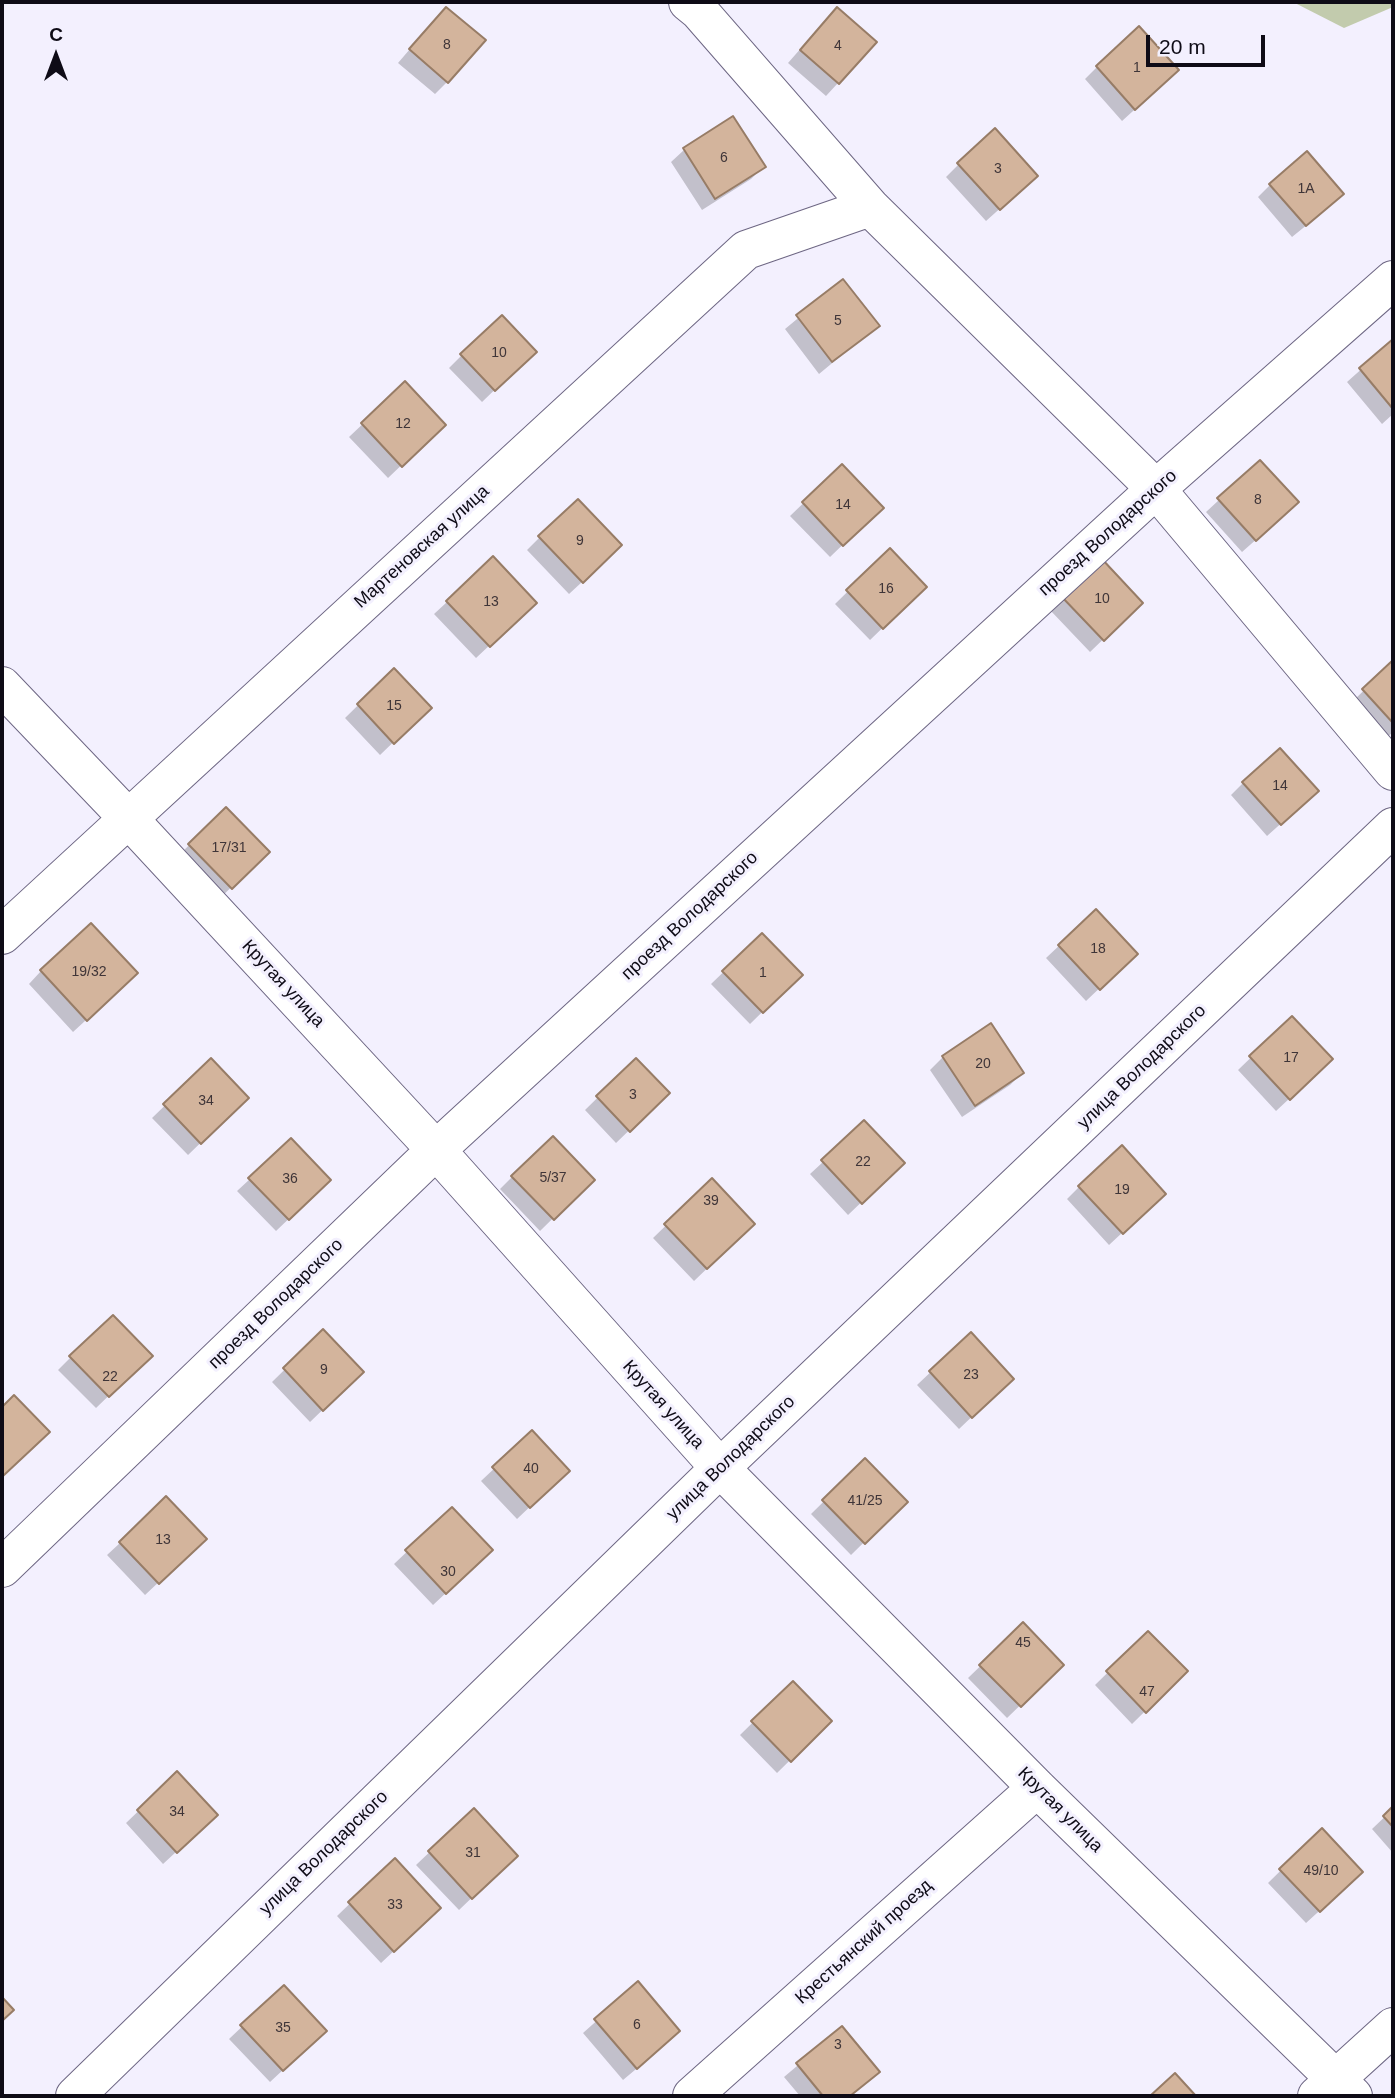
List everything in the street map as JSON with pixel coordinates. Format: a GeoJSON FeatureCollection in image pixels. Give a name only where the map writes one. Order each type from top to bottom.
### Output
{"type":"FeatureCollection","features":[{"type":"Feature","properties":{"kind":"street"},"geometry":{"type":"LineString","coordinates":[[688,2],[699,11],[870,207],[1156,489],[1393,771]]}},
{"type":"Feature","properties":{"kind":"street","name":"Мартеновская улица"},"geometry":{"type":"LineString","coordinates":[[2,935],[127,817],[746,250],[870,207]]}},
{"type":"Feature","properties":{"kind":"street","name":"проезд Володарского"},"geometry":{"type":"LineString","coordinates":[[2,1568],[436,1150],[1156,489],[1393,280]]}},
{"type":"Feature","properties":{"kind":"street","name":"Крутая улица"},"geometry":{"type":"LineString","coordinates":[[2,686],[436,1150],[720,1468],[1335,2091]]}},
{"type":"Feature","properties":{"kind":"street","name":"улица Володарского"},"geometry":{"type":"LineString","coordinates":[[75,2096],[720,1468],[1387,847]]}},
{"type":"Feature","properties":{"kind":"street","name":"Крестьянский проезд"},"geometry":{"type":"LineString","coordinates":[[692,2096],[1037,1788]]}},
{"type":"Feature","properties":{"kind":"street"},"geometry":{"type":"LineString","coordinates":[[1335,2091],[1393,2027]]}},
{"type":"Feature","properties":{"kind":"green space"},"geometry":{"type":"Polygon","coordinates":[[[1293,2],[1393,2],[1393,7],[1344,28],[1293,2]]]}},
{"type":"Feature","properties":{"kind":"building"},"geometry":{"type":"Polygon","coordinates":[[[446,7],[486,40],[448,83],[409,49],[446,7]]]}},
{"type":"Feature","properties":{"kind":"building"},"geometry":{"type":"Polygon","coordinates":[[[837,7],[877,42],[839,84],[800,50],[837,7]]]}},
{"type":"Feature","properties":{"kind":"building"},"geometry":{"type":"Polygon","coordinates":[[[1139,26],[1179,70],[1135,110],[1096,66],[1139,26]]]}},
{"type":"Feature","properties":{"kind":"building"},"geometry":{"type":"Polygon","coordinates":[[[733,116],[766,167],[715,199],[683,148],[733,116]]]}},
{"type":"Feature","properties":{"kind":"building"},"geometry":{"type":"Polygon","coordinates":[[[995,128],[1038,176],[1000,210],[957,163],[995,128]]]}},
{"type":"Feature","properties":{"kind":"building"},"geometry":{"type":"Polygon","coordinates":[[[1307,151],[1344,194],[1306,226],[1269,184],[1307,151]]]}},
{"type":"Feature","properties":{"kind":"building"},"geometry":{"type":"Polygon","coordinates":[[[843,279],[880,326],[832,362],[796,315],[843,279]]]}},
{"type":"Feature","properties":{"kind":"building"},"geometry":{"type":"Polygon","coordinates":[[[502,315],[537,352],[495,391],[460,354],[502,315]]]}},
{"type":"Feature","properties":{"kind":"building"},"geometry":{"type":"Polygon","coordinates":[[[1393,339],[1393,409],[1359,368],[1393,339]]]}},
{"type":"Feature","properties":{"kind":"building"},"geometry":{"type":"Polygon","coordinates":[[[405,381],[446,425],[402,467],[361,423],[405,381]]]}},
{"type":"Feature","properties":{"kind":"building"},"geometry":{"type":"Polygon","coordinates":[[[1260,460],[1299,502],[1256,541],[1217,498],[1260,460]]]}},
{"type":"Feature","properties":{"kind":"building"},"geometry":{"type":"Polygon","coordinates":[[[842,464],[884,508],[843,546],[802,502],[842,464]]]}},
{"type":"Feature","properties":{"kind":"building"},"geometry":{"type":"Polygon","coordinates":[[[578,499],[622,545],[583,583],[538,536],[578,499]]]}},
{"type":"Feature","properties":{"kind":"building"},"geometry":{"type":"Polygon","coordinates":[[[890,548],[927,587],[883,629],[846,590],[890,548]]]}},
{"type":"Feature","properties":{"kind":"building"},"geometry":{"type":"Polygon","coordinates":[[[493,556],[537,603],[490,647],[446,601],[493,556]]]}},
{"type":"Feature","properties":{"kind":"building"},"geometry":{"type":"Polygon","coordinates":[[[1101,558],[1143,603],[1104,641],[1061,596],[1101,558]]]}},
{"type":"Feature","properties":{"kind":"building"},"geometry":{"type":"Polygon","coordinates":[[[1393,660],[1393,723],[1362,689],[1393,660]]]}},
{"type":"Feature","properties":{"kind":"building"},"geometry":{"type":"Polygon","coordinates":[[[394,668],[432,708],[394,744],[357,704],[394,668]]]}},
{"type":"Feature","properties":{"kind":"building"},"geometry":{"type":"Polygon","coordinates":[[[1280,748],[1319,791],[1281,825],[1242,782],[1280,748]]]}},
{"type":"Feature","properties":{"kind":"building"},"geometry":{"type":"Polygon","coordinates":[[[226,807],[270,852],[232,889],[188,844],[226,807]]]}},
{"type":"Feature","properties":{"kind":"building"},"geometry":{"type":"Polygon","coordinates":[[[1096,909],[1138,954],[1100,990],[1058,945],[1096,909]]]}},
{"type":"Feature","properties":{"kind":"building"},"geometry":{"type":"Polygon","coordinates":[[[91,923],[138,973],[87,1021],[40,970],[91,923]]]}},
{"type":"Feature","properties":{"kind":"building"},"geometry":{"type":"Polygon","coordinates":[[[762,933],[803,975],[763,1013],[722,971],[762,933]]]}},
{"type":"Feature","properties":{"kind":"building"},"geometry":{"type":"Polygon","coordinates":[[[1292,1016],[1333,1059],[1290,1100],[1249,1056],[1292,1016]]]}},
{"type":"Feature","properties":{"kind":"building"},"geometry":{"type":"Polygon","coordinates":[[[991,1023],[1024,1073],[975,1106],[942,1056],[991,1023]]]}},
{"type":"Feature","properties":{"kind":"building"},"geometry":{"type":"Polygon","coordinates":[[[211,1058],[249,1098],[201,1144],[163,1104],[211,1058]]]}},
{"type":"Feature","properties":{"kind":"building"},"geometry":{"type":"Polygon","coordinates":[[[636,1058],[670,1093],[630,1132],[596,1096],[636,1058]]]}},
{"type":"Feature","properties":{"kind":"building"},"geometry":{"type":"Polygon","coordinates":[[[864,1120],[905,1163],[862,1204],[821,1160],[864,1120]]]}},
{"type":"Feature","properties":{"kind":"building"},"geometry":{"type":"Polygon","coordinates":[[[553,1136],[595,1180],[554,1220],[511,1176],[553,1136]]]}},
{"type":"Feature","properties":{"kind":"building"},"geometry":{"type":"Polygon","coordinates":[[[291,1138],[331,1180],[289,1220],[248,1178],[291,1138]]]}},
{"type":"Feature","properties":{"kind":"building"},"geometry":{"type":"Polygon","coordinates":[[[1122,1145],[1166,1194],[1123,1234],[1078,1186],[1122,1145]]]}},
{"type":"Feature","properties":{"kind":"building"},"geometry":{"type":"Polygon","coordinates":[[[712,1178],[755,1224],[707,1269],[664,1224],[712,1178]]]}},
{"type":"Feature","properties":{"kind":"building"},"geometry":{"type":"Polygon","coordinates":[[[113,1315],[153,1356],[109,1397],[69,1356],[113,1315]]]}},
{"type":"Feature","properties":{"kind":"building"},"geometry":{"type":"Polygon","coordinates":[[[323,1329],[364,1372],[323,1411],[283,1368],[323,1329]]]}},
{"type":"Feature","properties":{"kind":"building"},"geometry":{"type":"Polygon","coordinates":[[[971,1332],[1014,1379],[972,1418],[929,1371],[971,1332]]]}},
{"type":"Feature","properties":{"kind":"building"},"geometry":{"type":"Polygon","coordinates":[[[14,1395],[50,1432],[3,1476],[2,1407],[14,1395]]]}},
{"type":"Feature","properties":{"kind":"building"},"geometry":{"type":"Polygon","coordinates":[[[532,1430],[570,1471],[530,1508],[492,1467],[532,1430]]]}},
{"type":"Feature","properties":{"kind":"building"},"geometry":{"type":"Polygon","coordinates":[[[865,1458],[908,1502],[865,1544],[822,1500],[865,1458]]]}},
{"type":"Feature","properties":{"kind":"building"},"geometry":{"type":"Polygon","coordinates":[[[166,1496],[207,1539],[159,1584],[119,1542],[166,1496]]]}},
{"type":"Feature","properties":{"kind":"building"},"geometry":{"type":"Polygon","coordinates":[[[452,1507],[493,1550],[446,1594],[405,1550],[452,1507]]]}},
{"type":"Feature","properties":{"kind":"building"},"geometry":{"type":"Polygon","coordinates":[[[1023,1622],[1064,1665],[1021,1707],[979,1665],[1023,1622]]]}},
{"type":"Feature","properties":{"kind":"building"},"geometry":{"type":"Polygon","coordinates":[[[1148,1631],[1188,1671],[1146,1713],[1106,1671],[1148,1631]]]}},
{"type":"Feature","properties":{"kind":"building"},"geometry":{"type":"Polygon","coordinates":[[[793,1681],[832,1721],[791,1762],[751,1721],[793,1681]]]}},
{"type":"Feature","properties":{"kind":"building"},"geometry":{"type":"Polygon","coordinates":[[[177,1771],[218,1815],[177,1853],[137,1810],[177,1771]]]}},
{"type":"Feature","properties":{"kind":"building"},"geometry":{"type":"Polygon","coordinates":[[[1393,1806],[1393,1827],[1383,1816],[1393,1806]]]}},
{"type":"Feature","properties":{"kind":"building"},"geometry":{"type":"Polygon","coordinates":[[[474,1808],[518,1856],[472,1899],[428,1851],[474,1808]]]}},
{"type":"Feature","properties":{"kind":"building"},"geometry":{"type":"Polygon","coordinates":[[[1322,1828],[1363,1872],[1320,1912],[1279,1869],[1322,1828]]]}},
{"type":"Feature","properties":{"kind":"building"},"geometry":{"type":"Polygon","coordinates":[[[395,1858],[441,1908],[394,1952],[348,1902],[395,1858]]]}},
{"type":"Feature","properties":{"kind":"building"},"geometry":{"type":"Polygon","coordinates":[[[638,1981],[680,2031],[637,2069],[594,2019],[638,1981]]]}},
{"type":"Feature","properties":{"kind":"building"},"geometry":{"type":"Polygon","coordinates":[[[284,1985],[327,2031],[283,2071],[240,2025],[284,1985]]]}},
{"type":"Feature","properties":{"kind":"building"},"geometry":{"type":"Polygon","coordinates":[[[2,1997],[14,2010],[2,2021],[2,1997]]]}},
{"type":"Feature","properties":{"kind":"building"},"geometry":{"type":"Polygon","coordinates":[[[842,2026],[880,2072],[850,2096],[823,2096],[796,2063],[842,2026]]]}},
{"type":"Feature","properties":{"kind":"building"},"geometry":{"type":"Polygon","coordinates":[[[1175,2073],[1196,2096],[1150,2096],[1175,2073]]]}}]}
